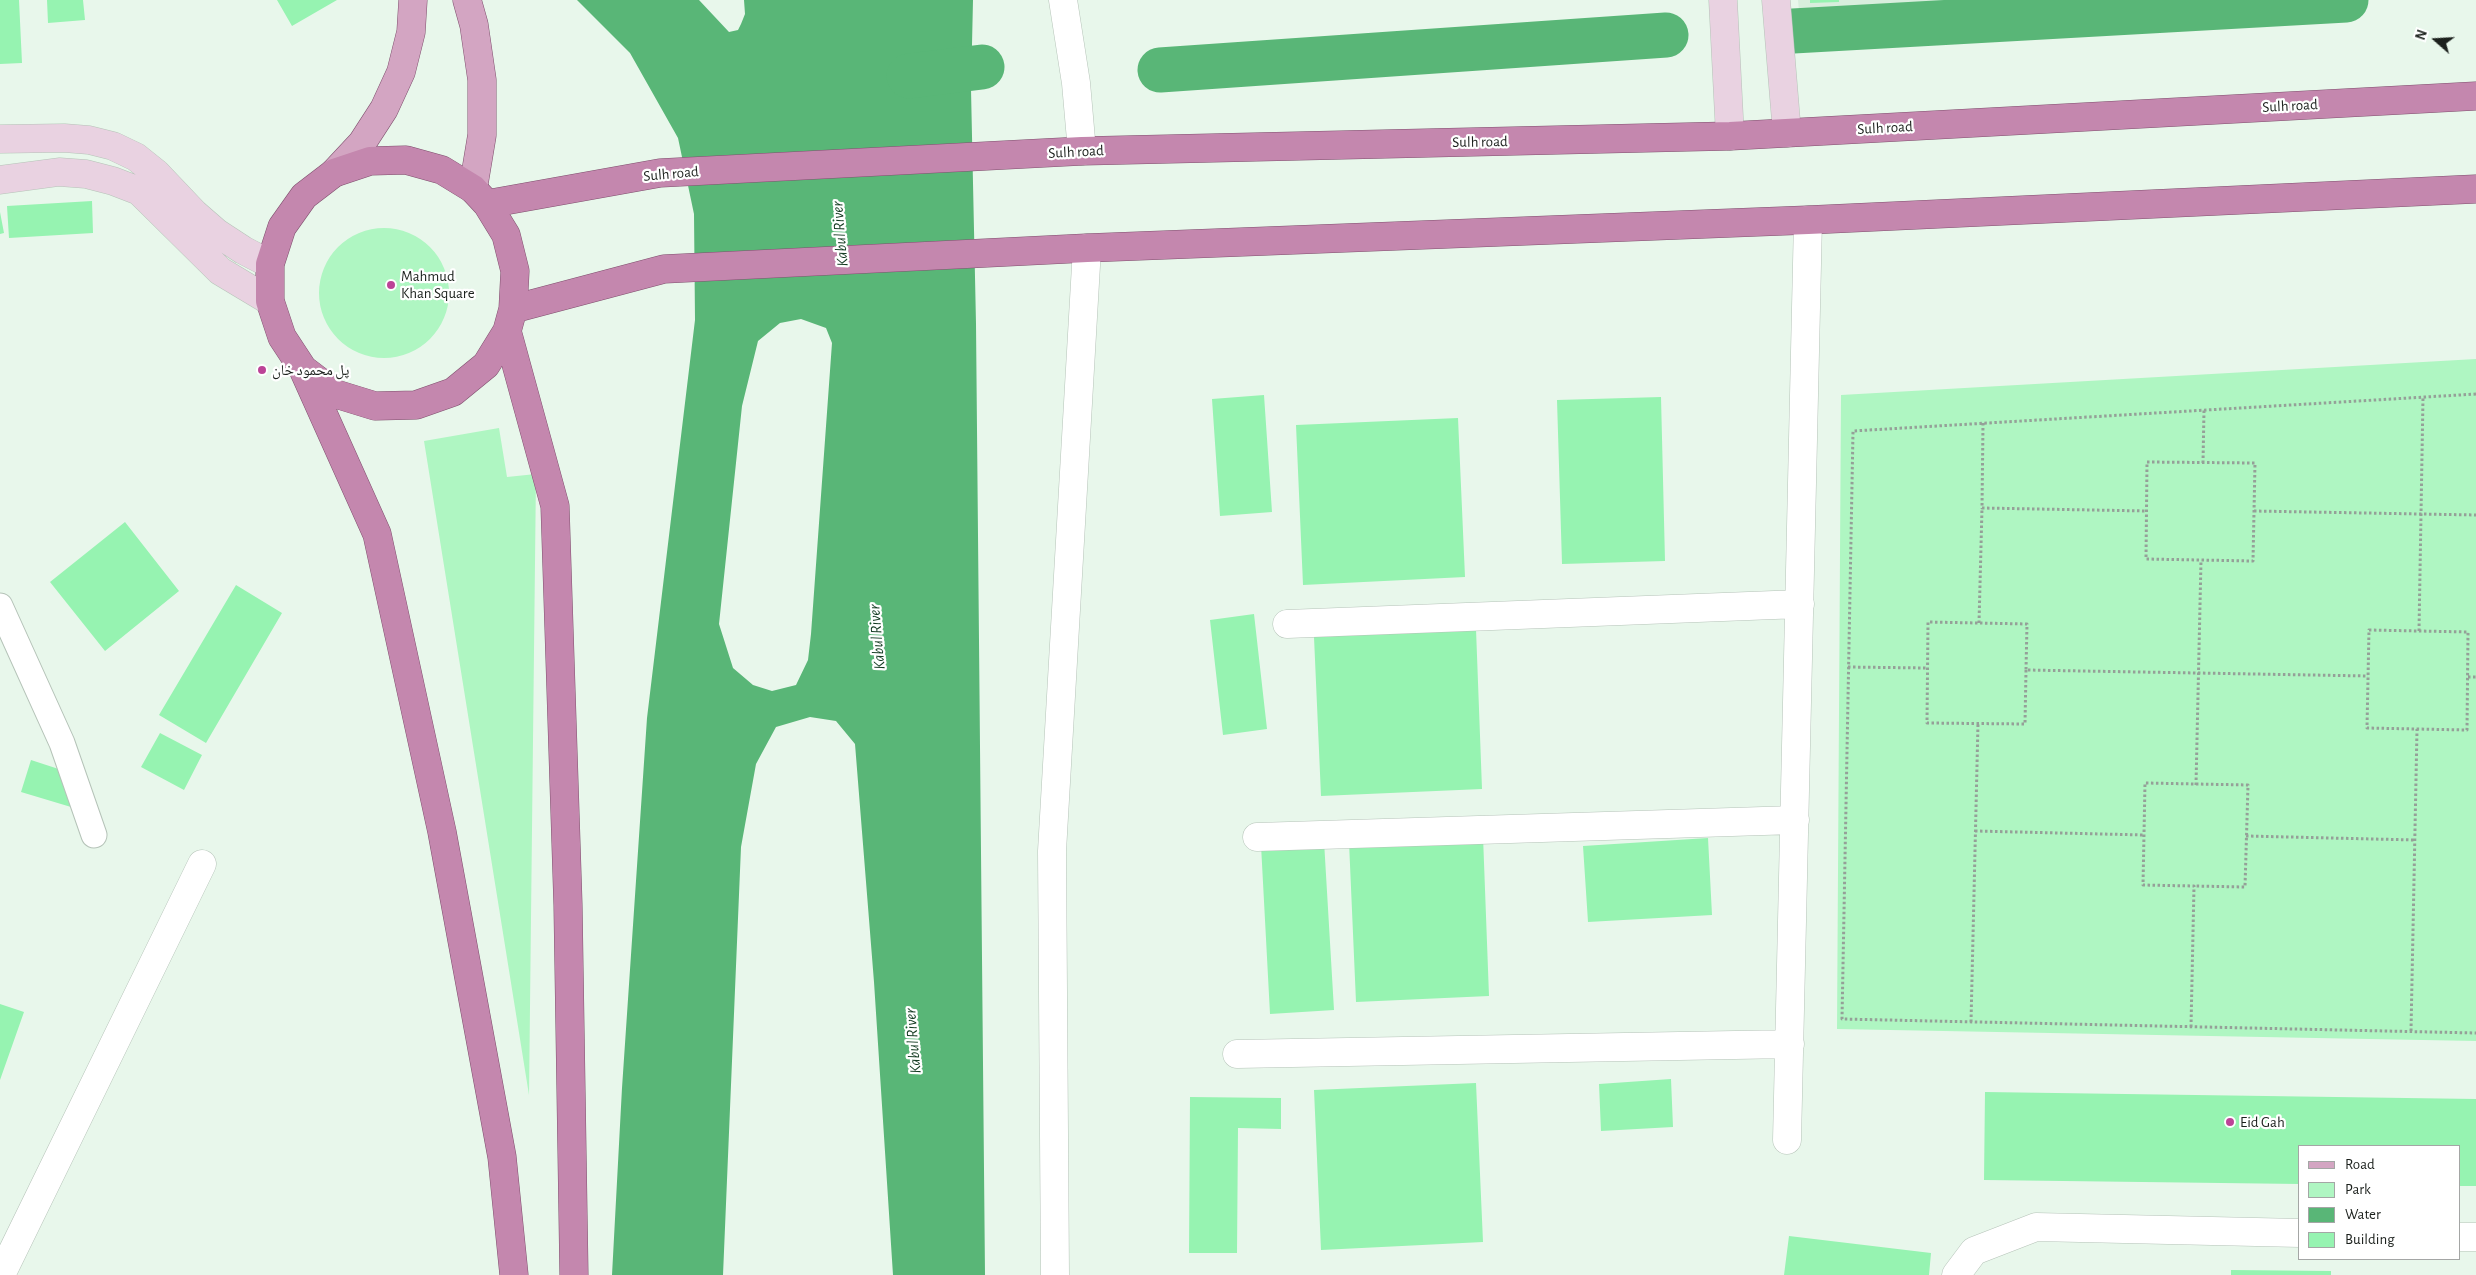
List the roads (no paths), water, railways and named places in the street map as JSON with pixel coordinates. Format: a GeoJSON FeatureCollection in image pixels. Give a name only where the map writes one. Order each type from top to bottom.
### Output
{"type":"FeatureCollection","features":[{"type":"Feature","properties":{"kind":"highway","name":"Sulh road"},"geometry":{"type":"LineString","coordinates":[[480,196],[660,173],[1082,151],[1730,136],[2476,96]]}},
{"type":"Feature","properties":{"kind":"highway"},"geometry":{"type":"LineString","coordinates":[[514,1275],[502,1156],[442,832],[377,534],[303,368],[282,337],[270,301],[270,264],[282,227],[304,196],[334,173],[370,161],[406,160],[442,170],[480,196],[506,235],[515,271],[510,320],[555,506],[568,905],[574,1275]]}},
{"type":"Feature","properties":{"kind":"highway"},"geometry":{"type":"LineString","coordinates":[[303,368],[336,394],[375,406],[416,405],[453,392],[486,365],[510,320],[664,269],[1087,248],[1808,220],[2476,188]]}},
{"type":"Feature","properties":{"kind":"main road"},"geometry":{"type":"LineString","coordinates":[[334,173],[362,143],[384,109],[401,72],[411,32],[414,0]]}},
{"type":"Feature","properties":{"kind":"main road"},"geometry":{"type":"LineString","coordinates":[[467,0],[474,25],[482,80],[480,196]]}},
{"type":"Feature","properties":{"kind":"main road"},"geometry":{"type":"LineString","coordinates":[[1723,0],[1730,136]]}},
{"type":"Feature","properties":{"kind":"main road"},"geometry":{"type":"LineString","coordinates":[[1776,0],[1787,133]]}},
{"type":"Feature","properties":{"kind":"main road"},"geometry":{"type":"LineString","coordinates":[[0,139],[64,138],[89,140],[114,146],[136,157],[156,173],[194,213],[218,233],[243,250],[270,264]]}},
{"type":"Feature","properties":{"kind":"main road"},"geometry":{"type":"LineString","coordinates":[[0,180],[59,172],[113,181],[139,191],[220,271],[270,301]]}},
{"type":"Feature","properties":{"kind":"street"},"geometry":{"type":"LineString","coordinates":[[1064,0],[1076,83],[1082,151]]}},
{"type":"Feature","properties":{"kind":"street"},"geometry":{"type":"LineString","coordinates":[[1787,1140],[1808,220]]}},
{"type":"Feature","properties":{"kind":"street"},"geometry":{"type":"LineString","coordinates":[[1055,1275],[1052,851],[1087,248]]}},
{"type":"Feature","properties":{"kind":"street"},"geometry":{"type":"LineString","coordinates":[[1287,624],[1800,604]]}},
{"type":"Feature","properties":{"kind":"street"},"geometry":{"type":"LineString","coordinates":[[1257,837],[1795,820]]}},
{"type":"Feature","properties":{"kind":"street"},"geometry":{"type":"LineString","coordinates":[[1,1275],[202,864]]}},
{"type":"Feature","properties":{"kind":"street"},"geometry":{"type":"LineString","coordinates":[[1237,1054],[1790,1044]]}},
{"type":"Feature","properties":{"kind":"street"},"geometry":{"type":"LineString","coordinates":[[1956,1275],[1974,1251],[2036,1227],[2298,1233]]}},
{"type":"Feature","properties":{"kind":"street"},"geometry":{"type":"LineString","coordinates":[[2461,1237],[2476,1237]]}},
{"type":"Feature","properties":{"kind":"lane"},"geometry":{"type":"LineString","coordinates":[[0,606],[62,743],[94,835]]}},
{"type":"Feature","properties":{"kind":"water","name":"Kabul River"},"geometry":{"type":"Polygon","coordinates":[[[577,0],[699,0],[729,32],[738,30],[741,24],[745,14],[744,0],[973,0],[971,89],[976,324],[985,1275],[893,1275],[874,982],[855,744],[836,721],[810,717],[776,727],[756,764],[741,847],[723,1275],[612,1275],[622,1088],[647,718],[695,320],[694,214],[678,138],[630,53],[577,0]],[[801,319],[780,323],[758,341],[742,406],[719,624],[733,668],[753,685],[772,691],[796,685],[808,660],[832,343],[826,328],[801,319]]]}},
{"type":"Feature","properties":{"kind":"waterway"},"geometry":{"type":"LineString","coordinates":[[1793,31],[2346,0]]}},
{"type":"Feature","properties":{"kind":"waterway"},"geometry":{"type":"LineString","coordinates":[[1160,70],[1666,35]]}},
{"type":"Feature","properties":{"kind":"waterway"},"geometry":{"type":"LineString","coordinates":[[909,76],[982,67]]}},
{"type":"Feature","properties":{"kind":"place","name":"Mahmud Khan Square"},"geometry":{"type":"Point","coordinates":[391,285]}},
{"type":"Feature","properties":{"kind":"place","name":"پل محمود خان"},"geometry":{"type":"Point","coordinates":[262,370]}},
{"type":"Feature","properties":{"kind":"place","name":"Eid Gah"},"geometry":{"type":"Point","coordinates":[2230,1122]}}]}
